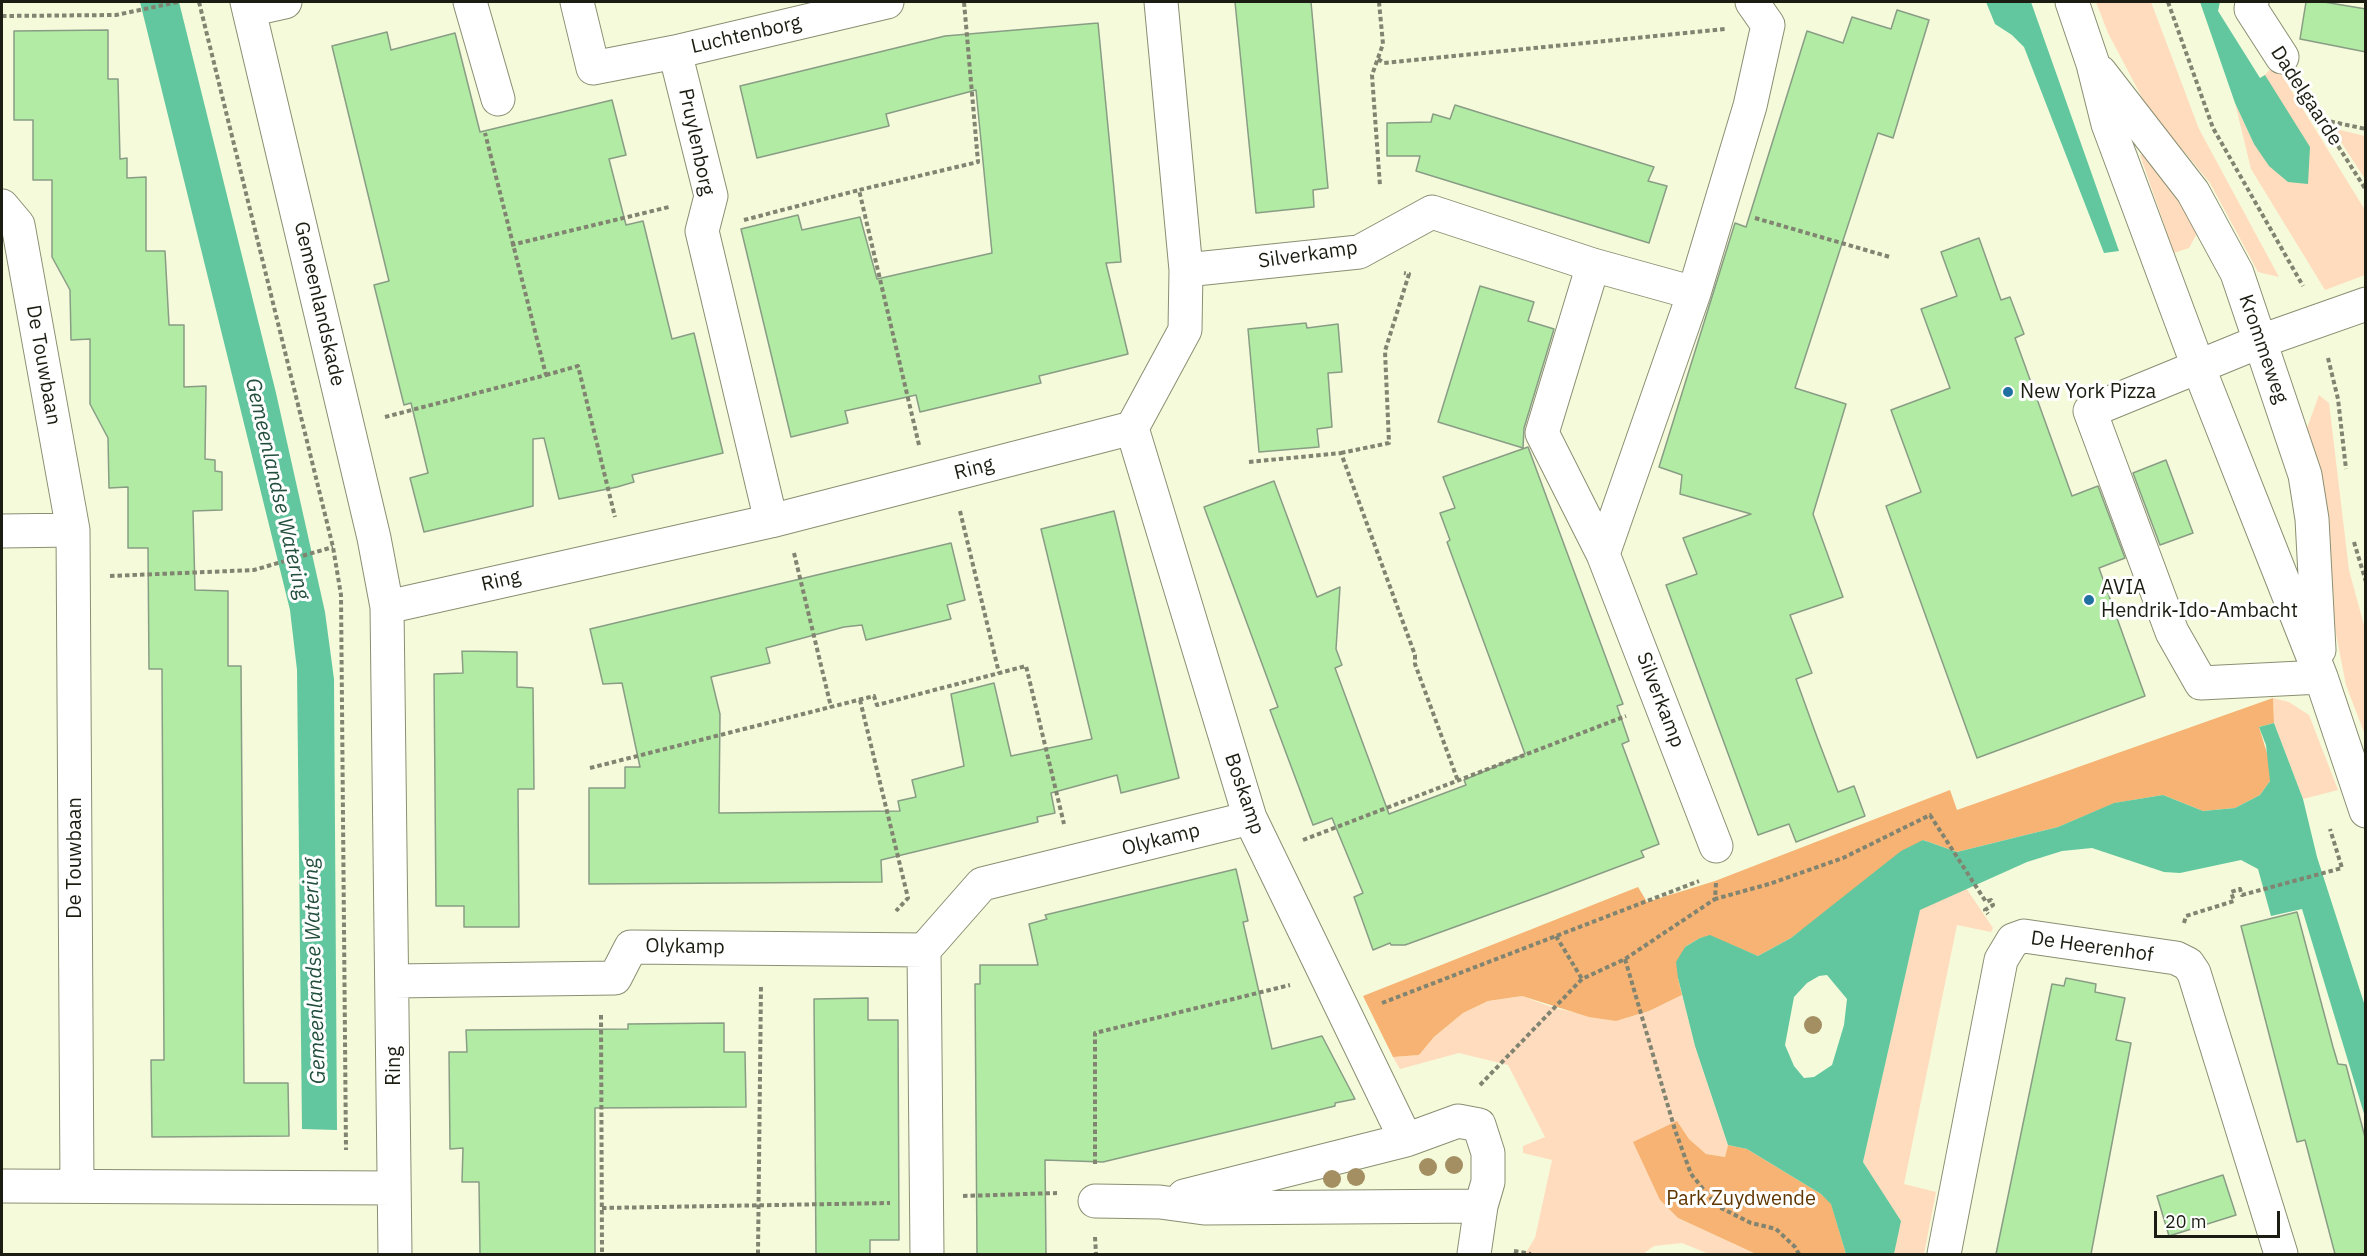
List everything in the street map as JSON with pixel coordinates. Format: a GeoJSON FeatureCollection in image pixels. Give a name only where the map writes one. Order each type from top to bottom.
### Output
{"type":"FeatureCollection","features":[{"type":"Feature","properties":{"kind":"street"},"geometry":{"type":"LineString","coordinates":[[248,6],[285,2]]}},
{"type":"Feature","properties":{"kind":"street"},"geometry":{"type":"LineString","coordinates":[[470,2],[498,99]]}},
{"type":"Feature","properties":{"kind":"street"},"geometry":{"type":"LineString","coordinates":[[577,2],[593,68],[675,52]]}},
{"type":"Feature","properties":{"kind":"street","name":"Luchtenborg"},"geometry":{"type":"LineString","coordinates":[[675,52],[887,2]]}},
{"type":"Feature","properties":{"kind":"street"},"geometry":{"type":"LineString","coordinates":[[1132,428],[1185,330],[1186,270],[1161,2]]}},
{"type":"Feature","properties":{"kind":"street","name":"Krommeweg"},"geometry":{"type":"LineString","coordinates":[[2072,2],[2093,63],[2108,124],[2198,366],[2360,777],[2366,811]]}},
{"type":"Feature","properties":{"kind":"street","name":"Dadelgaarde"},"geometry":{"type":"LineString","coordinates":[[2252,2],[2250,9],[2282,57]]}},
{"type":"Feature","properties":{"kind":"street","name":"Gemeenlandskade"},"geometry":{"type":"LineString","coordinates":[[248,6],[374,538],[387,607]]}},
{"type":"Feature","properties":{"kind":"street"},"geometry":{"type":"LineString","coordinates":[[1603,555],[1694,293],[1750,106],[1760,13]]}},
{"type":"Feature","properties":{"kind":"street","name":"Pruylenborg"},"geometry":{"type":"LineString","coordinates":[[675,52],[711,196],[702,231],[778,519]]}},
{"type":"Feature","properties":{"kind":"street","name":"Krommeweg"},"geometry":{"type":"LineString","coordinates":[[2093,63],[2193,192],[2237,273],[2262,341],[2305,475],[2312,519],[2321,677]]}},
{"type":"Feature","properties":{"kind":"street","name":"De Touwbaan"},"geometry":{"type":"LineString","coordinates":[[2,206],[18,225],[73,530],[77,1186]]}},
{"type":"Feature","properties":{"kind":"street","name":"Silverkamp"},"geometry":{"type":"LineString","coordinates":[[1186,270],[1359,252],[1432,212],[1593,265],[1694,293]]}},
{"type":"Feature","properties":{"kind":"street","name":"Silverkamp"},"geometry":{"type":"LineString","coordinates":[[1593,265],[1542,434],[1603,555],[1661,703],[1717,860]]}},
{"type":"Feature","properties":{"kind":"street"},"geometry":{"type":"LineString","coordinates":[[2321,677],[2201,683],[2172,632],[2090,411],[2262,341],[2366,304]]}},
{"type":"Feature","properties":{"kind":"street","name":"Ring"},"geometry":{"type":"LineString","coordinates":[[395,1254],[394,981],[387,607],[778,519],[1132,428]]}},
{"type":"Feature","properties":{"kind":"street","name":"Boskamp"},"geometry":{"type":"LineString","coordinates":[[1132,428],[1250,818],[1406,1140]]}},
{"type":"Feature","properties":{"kind":"street"},"geometry":{"type":"LineString","coordinates":[[2,531],[73,530]]}},
{"type":"Feature","properties":{"kind":"street","name":"Olykamp"},"geometry":{"type":"LineString","coordinates":[[601,979],[615,978],[631,947],[909,950],[982,884],[1250,818]]}},
{"type":"Feature","properties":{"kind":"street","name":"De Heerenhof"},"geometry":{"type":"LineString","coordinates":[[1944,1254],[2001,960],[2013,940],[2024,936],[2176,958],[2188,964],[2194,973],[2281,1254]]}},
{"type":"Feature","properties":{"kind":"street"},"geometry":{"type":"LineString","coordinates":[[909,950],[926,1200],[927,1254]]}},
{"type":"Feature","properties":{"kind":"street"},"geometry":{"type":"LineString","coordinates":[[394,981],[601,979]]}},
{"type":"Feature","properties":{"kind":"street"},"geometry":{"type":"LineString","coordinates":[[1160,1202],[1406,1140],[1458,1121],[1479,1125],[1488,1153],[1488,1182],[1481,1206],[1474,1254]]}},
{"type":"Feature","properties":{"kind":"street"},"geometry":{"type":"LineString","coordinates":[[2,1186],[394,1188]]}},
{"type":"Feature","properties":{"kind":"street"},"geometry":{"type":"LineString","coordinates":[[1095,1201],[1160,1202],[1204,1208],[1481,1206]]}},
{"type":"Feature","properties":{"kind":"path"},"geometry":{"type":"LineString","coordinates":[[2,16],[116,15],[178,2]]}},
{"type":"Feature","properties":{"kind":"path"},"geometry":{"type":"LineString","coordinates":[[199,2],[333,547],[341,595],[346,1187]]}},
{"type":"Feature","properties":{"kind":"path"},"geometry":{"type":"LineString","coordinates":[[702,231],[978,162],[964,2]]}},
{"type":"Feature","properties":{"kind":"path"},"geometry":{"type":"LineString","coordinates":[[1379,2],[1383,44],[1372,75],[1380,186]]}},
{"type":"Feature","properties":{"kind":"path"},"geometry":{"type":"LineString","coordinates":[[1378,59],[1384,63],[1760,13]]}},
{"type":"Feature","properties":{"kind":"path","name":"Dadelgaarde"},"geometry":{"type":"LineString","coordinates":[[2282,57],[2366,190]]}},
{"type":"Feature","properties":{"kind":"path"},"geometry":{"type":"LineString","coordinates":[[498,99],[478,106],[511,245],[546,375]]}},
{"type":"Feature","properties":{"kind":"path"},"geometry":{"type":"LineString","coordinates":[[2322,120],[2366,129]]}},
{"type":"Feature","properties":{"kind":"path"},"geometry":{"type":"LineString","coordinates":[[859,190],[939,478],[999,673]]}},
{"type":"Feature","properties":{"kind":"path"},"geometry":{"type":"LineString","coordinates":[[511,245],[711,196]]}},
{"type":"Feature","properties":{"kind":"path"},"geometry":{"type":"LineString","coordinates":[[1720,207],[1890,257]]}},
{"type":"Feature","properties":{"kind":"path"},"geometry":{"type":"LineString","coordinates":[[1249,462],[1341,453],[1389,443],[1385,351],[1409,274],[1399,272]]}},
{"type":"Feature","properties":{"kind":"path"},"geometry":{"type":"LineString","coordinates":[[348,427],[578,366],[624,554]]}},
{"type":"Feature","properties":{"kind":"path"},"geometry":{"type":"LineString","coordinates":[[1341,453],[1415,655],[1415,664],[1458,781]]}},
{"type":"Feature","properties":{"kind":"path"},"geometry":{"type":"LineString","coordinates":[[778,519],[831,707]]}},
{"type":"Feature","properties":{"kind":"path"},"geometry":{"type":"LineString","coordinates":[[73,578],[254,570],[328,548]]}},
{"type":"Feature","properties":{"kind":"path"},"geometry":{"type":"LineString","coordinates":[[590,768],[860,699],[874,696],[877,705],[1026,666],[1073,862]]}},
{"type":"Feature","properties":{"kind":"path"},"geometry":{"type":"LineString","coordinates":[[860,699],[908,898],[894,913],[909,950]]}},
{"type":"Feature","properties":{"kind":"path"},"geometry":{"type":"LineString","coordinates":[[1266,853],[1661,703]]}},
{"type":"Feature","properties":{"kind":"path"},"geometry":{"type":"LineString","coordinates":[[1479,1125],[1480,1086],[1582,979],[1625,959],[1715,899],[1769,884],[1843,858],[1930,815],[1986,902]]}},
{"type":"Feature","properties":{"kind":"path"},"geometry":{"type":"LineString","coordinates":[[1347,1017],[1556,936],[1717,860],[1715,899]]}},
{"type":"Feature","properties":{"kind":"path"},"geometry":{"type":"LineString","coordinates":[[2183,927],[2186,916],[2234,901],[2231,892],[2240,889],[2242,895],[2335,869]]}},
{"type":"Feature","properties":{"kind":"path"},"geometry":{"type":"LineString","coordinates":[[1556,936],[1582,979]]}},
{"type":"Feature","properties":{"kind":"path"},"geometry":{"type":"LineString","coordinates":[[758,1254],[761,948]]}},
{"type":"Feature","properties":{"kind":"path"},"geometry":{"type":"LineString","coordinates":[[1625,959],[1675,1131],[1691,1174],[1717,1206],[1751,1223],[1776,1229],[1799,1254]]}},
{"type":"Feature","properties":{"kind":"path"},"geometry":{"type":"LineString","coordinates":[[1096,1254],[1095,1034],[1325,976]]}},
{"type":"Feature","properties":{"kind":"path"},"geometry":{"type":"LineString","coordinates":[[601,979],[602,1254]]}},
{"type":"Feature","properties":{"kind":"path"},"geometry":{"type":"LineString","coordinates":[[602,1208],[759,1206],[1083,1192],[1095,1201]]}},
{"type":"Feature","properties":{"kind":"shaded area"},"geometry":{"type":"Polygon","coordinates":[[[2096,2],[2151,2],[2199,129],[2279,277],[2258,272],[2210,183],[2147,107],[2108,33],[2096,2]]]}},
{"type":"Feature","properties":{"kind":"shaded area"},"geometry":{"type":"Polygon","coordinates":[[[2275,64],[2365,210],[2365,275],[2325,290],[2251,169],[2235,103],[2254,144],[2261,79],[2275,64]]]}},
{"type":"Feature","properties":{"kind":"shaded area"},"geometry":{"type":"Polygon","coordinates":[[[2332,128],[2365,136],[2365,179],[2332,128]]]}},
{"type":"Feature","properties":{"kind":"shaded area"},"geometry":{"type":"Polygon","coordinates":[[[2154,153],[2199,230],[2189,248],[2174,253],[2140,155],[2154,153]]]}},
{"type":"Feature","properties":{"kind":"shaded area"},"geometry":{"type":"Polygon","coordinates":[[[2319,395],[2329,403],[2349,570],[2365,629],[2365,735],[2346,685],[2330,604],[2328,520],[2307,428],[2319,395]]]}},
{"type":"Feature","properties":{"kind":"shaded area"},"geometry":{"type":"Polygon","coordinates":[[[2273,698],[2289,702],[2309,715],[2338,790],[2303,799],[2274,723],[2273,698]]]}},
{"type":"Feature","properties":{"kind":"shaded area"},"geometry":{"type":"Polygon","coordinates":[[[1966,888],[1993,928],[1991,932],[1957,925],[1904,1184],[1936,1192],[1924,1254],[1894,1254],[1900,1221],[1863,1162],[1920,909],[1966,888]]]}},
{"type":"Feature","properties":{"kind":"shaded area"},"geometry":{"type":"Polygon","coordinates":[[[1682,995],[1695,1046],[1728,1145],[1725,1157],[1706,1154],[1689,1139],[1677,1121],[1660,1200],[1678,1218],[1756,1254],[1709,1254],[1682,1243],[1654,1246],[1643,1254],[1525,1254],[1535,1238],[1552,1160],[1523,1153],[1523,1146],[1545,1137],[1508,1065],[1459,1053],[1400,1069],[1393,1057],[1419,1055],[1434,1037],[1463,1013],[1488,1001],[1522,996],[1554,1008],[1616,1021],[1649,1011],[1682,995]]]}},
{"type":"Feature","properties":{"kind":"green space"},"geometry":{"type":"Polygon","coordinates":[[[2273,698],[2274,723],[2259,727],[2270,763],[2270,781],[2260,795],[2235,808],[2203,811],[2163,795],[2115,803],[2058,827],[1957,852],[1923,840],[1791,938],[1758,956],[1710,936],[1700,938],[1685,947],[1678,978],[1682,995],[1649,1011],[1616,1021],[1589,1017],[1522,996],[1488,1001],[1463,1013],[1434,1037],[1419,1055],[1393,1057],[1363,996],[1638,887],[1647,902],[1715,881],[1950,790],[1957,810],[2273,698]]]}},
{"type":"Feature","properties":{"kind":"green space","name":"Park Zuydwende"},"geometry":{"type":"Polygon","coordinates":[[[1677,1121],[1689,1139],[1706,1154],[1725,1157],[1728,1145],[1747,1149],[1821,1194],[1831,1203],[1846,1254],[1756,1254],[1678,1218],[1660,1200],[1633,1142],[1677,1121]]]}},
{"type":"Feature","properties":{"kind":"water","name":"Gemeenlandse Watering"},"geometry":{"type":"Polygon","coordinates":[[[140,2],[179,2],[276,393],[325,612],[334,679],[337,1130],[302,1129],[297,670],[290,610],[140,2]]]}},
{"type":"Feature","properties":{"kind":"water"},"geometry":{"type":"Polygon","coordinates":[[[1986,2],[2031,2],[2119,251],[2104,253],[2024,47],[2012,35],[1995,24],[1986,2]]]}},
{"type":"Feature","properties":{"kind":"water"},"geometry":{"type":"Polygon","coordinates":[[[2200,2],[2220,2],[2218,11],[2260,78],[2265,75],[2310,147],[2308,184],[2288,182],[2269,166],[2254,144],[2235,103],[2200,2]]]}},
{"type":"Feature","properties":{"kind":"water"},"geometry":{"type":"Polygon","coordinates":[[[2274,723],[2303,799],[2317,857],[2365,1006],[2365,1117],[2302,909],[2271,916],[2258,869],[2241,860],[2180,873],[2164,872],[2092,848],[2062,851],[2027,862],[1920,910],[1863,1162],[1901,1221],[1894,1254],[1846,1254],[1831,1204],[1821,1194],[1747,1149],[1728,1145],[1695,1046],[1678,978],[1676,962],[1685,947],[1710,935],[1758,956],[1791,938],[1901,851],[1923,840],[1957,852],[2058,827],[2114,803],[2163,795],[2203,811],[2235,808],[2260,795],[2270,781],[2266,745],[2259,727],[2274,723]],[[1827,975],[1819,976],[1807,983],[1794,997],[1785,1045],[1794,1066],[1804,1078],[1814,1077],[1832,1065],[1844,1025],[1847,999],[1827,975]]]}},
{"type":"Feature","properties":{"kind":"building"},"geometry":{"type":"Polygon","coordinates":[[[1235,2],[1311,2],[1328,188],[1313,190],[1314,207],[1256,213],[1235,2]]]}},
{"type":"Feature","properties":{"kind":"building"},"geometry":{"type":"Polygon","coordinates":[[[2306,2],[2324,2],[2366,9],[2366,52],[2300,39],[2306,2]]]}},
{"type":"Feature","properties":{"kind":"building"},"geometry":{"type":"Polygon","coordinates":[[[1897,10],[1929,20],[1893,138],[1878,133],[1795,388],[1846,404],[1813,514],[1843,597],[1790,615],[1812,673],[1796,679],[1817,737],[1838,792],[1854,786],[1865,816],[1796,842],[1789,824],[1758,835],[1666,585],[1697,574],[1683,538],[1751,514],[1680,494],[1682,475],[1659,467],[1735,223],[1746,227],[1807,31],[1843,43],[1852,17],[1891,29],[1897,10]]]}},
{"type":"Feature","properties":{"kind":"building"},"geometry":{"type":"Polygon","coordinates":[[[1098,23],[1121,262],[1106,263],[1128,354],[1039,376],[1041,383],[920,412],[916,395],[845,411],[848,423],[791,437],[741,229],[798,215],[802,230],[860,217],[877,279],[992,253],[976,90],[886,114],[889,126],[757,158],[740,86],[945,36],[1098,23]]]}},
{"type":"Feature","properties":{"kind":"building"},"geometry":{"type":"Polygon","coordinates":[[[108,30],[108,79],[118,79],[120,159],[127,158],[127,178],[146,177],[146,251],[165,251],[169,325],[184,325],[184,387],[206,386],[205,459],[215,460],[215,471],[222,472],[222,510],[193,511],[195,590],[228,591],[228,666],[241,666],[244,1083],[288,1083],[289,1136],[152,1137],[151,1060],[164,1060],[162,669],[149,669],[148,548],[128,548],[128,487],[109,488],[108,438],[90,404],[90,339],[71,340],[70,290],[52,257],[52,180],[33,180],[33,120],[14,120],[14,31],[108,30]]]}},
{"type":"Feature","properties":{"kind":"building"},"geometry":{"type":"Polygon","coordinates":[[[387,32],[391,50],[455,33],[480,132],[612,100],[626,155],[609,159],[626,225],[643,221],[672,339],[694,333],[723,453],[632,475],[634,482],[617,487],[559,499],[544,438],[533,439],[533,506],[424,532],[410,478],[428,473],[411,403],[404,405],[374,285],[389,281],[332,46],[387,32]]]}},
{"type":"Feature","properties":{"kind":"building"},"geometry":{"type":"Polygon","coordinates":[[[1455,105],[1654,167],[1648,181],[1667,186],[1649,243],[1416,171],[1420,156],[1387,156],[1387,123],[1431,122],[1433,114],[1450,119],[1455,105]]]}},
{"type":"Feature","properties":{"kind":"building"},"geometry":{"type":"Polygon","coordinates":[[[1979,238],[2001,300],[2010,297],[2024,334],[2015,338],[2072,496],[2098,486],[2125,558],[2099,568],[2145,696],[1977,758],[1886,506],[1921,492],[1891,410],[1950,388],[1921,309],[1957,296],[1941,252],[1979,238]]]}},
{"type":"Feature","properties":{"kind":"building"},"geometry":{"type":"Polygon","coordinates":[[[1480,286],[1534,302],[1528,321],[1554,329],[1524,428],[1523,448],[1438,422],[1480,286]]]}},
{"type":"Feature","properties":{"kind":"building"},"geometry":{"type":"Polygon","coordinates":[[[1306,323],[1307,328],[1338,324],[1342,372],[1328,373],[1332,427],[1317,429],[1319,447],[1259,452],[1248,329],[1306,323]]]}},
{"type":"Feature","properties":{"kind":"building"},"geometry":{"type":"Polygon","coordinates":[[[1528,447],[1623,704],[1617,706],[1629,741],[1622,744],[1659,844],[1641,851],[1644,857],[1546,894],[1405,945],[1391,945],[1390,943],[1373,950],[1354,897],[1363,893],[1332,818],[1313,825],[1270,710],[1278,707],[1204,507],[1274,481],[1317,597],[1340,587],[1336,649],[1342,665],[1335,668],[1389,814],[1466,785],[1464,780],[1525,754],[1447,542],[1450,540],[1440,513],[1455,508],[1443,477],[1528,447]]]}},
{"type":"Feature","properties":{"kind":"building"},"geometry":{"type":"Polygon","coordinates":[[[2166,460],[2193,533],[2160,545],[2133,473],[2166,460]]]}},
{"type":"Feature","properties":{"kind":"building"},"geometry":{"type":"Polygon","coordinates":[[[1114,511],[1179,778],[1121,793],[1117,775],[1051,793],[1055,813],[1037,817],[1038,822],[881,860],[882,882],[589,884],[589,788],[625,788],[625,767],[640,767],[622,683],[603,684],[590,629],[951,543],[965,600],[947,605],[951,619],[866,640],[862,625],[844,627],[766,648],[770,663],[711,677],[720,714],[719,813],[900,811],[898,801],[916,797],[912,780],[964,766],[951,694],[994,683],[1011,756],[1092,739],[1041,529],[1114,511]]]}},
{"type":"Feature","properties":{"kind":"building"},"geometry":{"type":"Polygon","coordinates":[[[462,651],[517,652],[517,687],[533,688],[534,789],[518,789],[519,927],[464,927],[464,906],[436,906],[434,674],[463,673],[462,651]]]}},
{"type":"Feature","properties":{"kind":"building"},"geometry":{"type":"Polygon","coordinates":[[[1236,869],[1248,921],[1243,922],[1272,1049],[1322,1036],[1355,1099],[1335,1103],[1335,1106],[1103,1162],[1045,1160],[1046,1254],[977,1254],[975,984],[980,984],[980,965],[1038,965],[1029,924],[1047,919],[1045,915],[1236,869]]]}},
{"type":"Feature","properties":{"kind":"building"},"geometry":{"type":"Polygon","coordinates":[[[2297,912],[2338,1064],[2346,1065],[2366,1141],[2366,1254],[2335,1254],[2305,1140],[2297,1142],[2241,926],[2297,912]]]}},
{"type":"Feature","properties":{"kind":"building"},"geometry":{"type":"Polygon","coordinates":[[[2066,978],[2096,984],[2095,992],[2125,998],[2116,1040],[2131,1043],[2091,1254],[1996,1254],[2052,984],[2064,986],[2066,978]]]}},
{"type":"Feature","properties":{"kind":"building"},"geometry":{"type":"Polygon","coordinates":[[[868,998],[868,1020],[898,1020],[899,1240],[870,1240],[870,1254],[816,1254],[814,999],[868,998]]]}},
{"type":"Feature","properties":{"kind":"building"},"geometry":{"type":"Polygon","coordinates":[[[724,1023],[724,1052],[745,1052],[746,1107],[595,1108],[595,1254],[480,1254],[479,1182],[462,1182],[463,1148],[450,1149],[449,1052],[467,1052],[466,1030],[628,1029],[628,1024],[724,1023]]]}},
{"type":"Feature","properties":{"kind":"building"},"geometry":{"type":"Polygon","coordinates":[[[2223,1175],[2236,1215],[2169,1236],[2157,1196],[2223,1175]]]}},
{"type":"Feature","properties":{"kind":"place","name":"New York Pizza"},"geometry":{"type":"Point","coordinates":[2008,392]}},
{"type":"Feature","properties":{"kind":"place","name":"AVIA Hendrik-Ido-Ambacht"},"geometry":{"type":"Point","coordinates":[2089,600]}}]}
